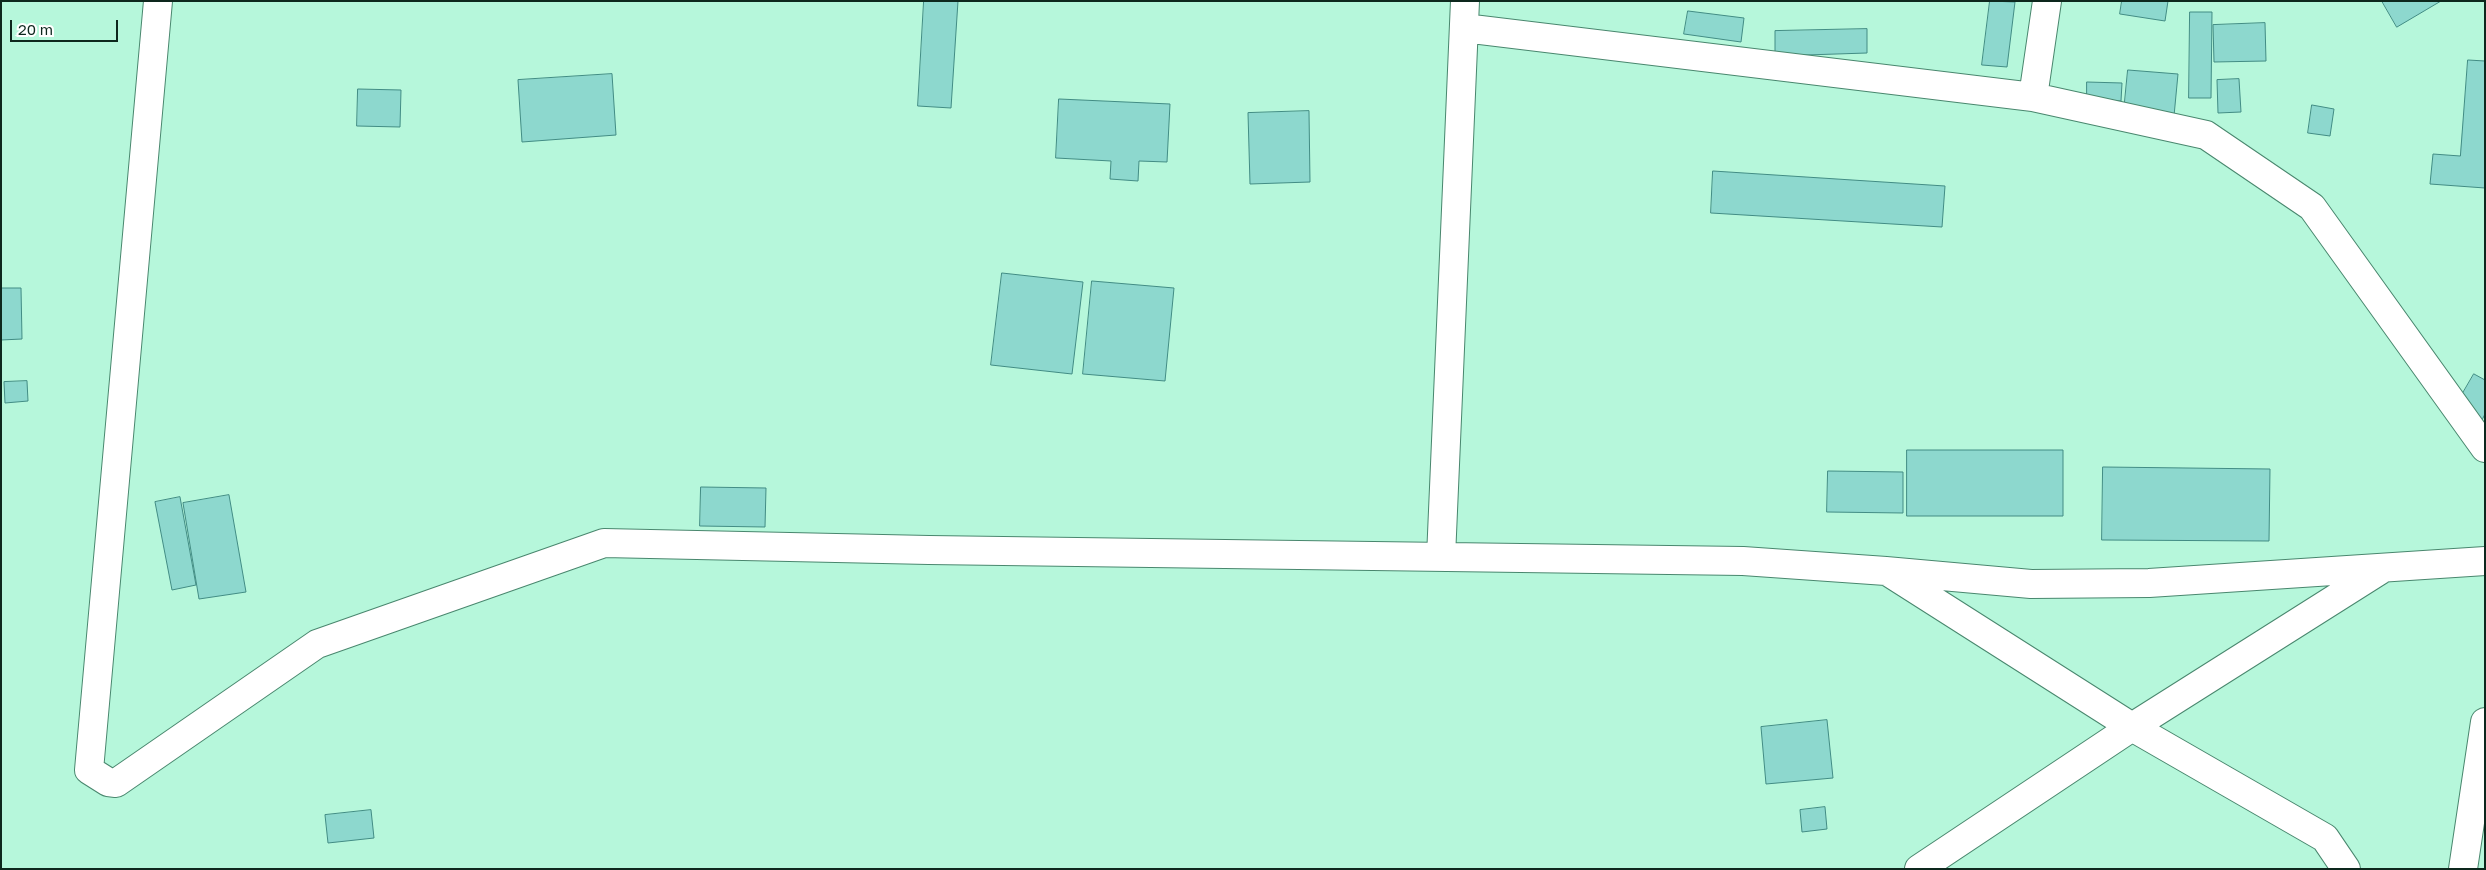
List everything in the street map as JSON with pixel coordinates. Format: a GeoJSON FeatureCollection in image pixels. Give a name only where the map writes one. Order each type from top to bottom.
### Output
{"type":"FeatureCollection","features":[{"type":"Feature","properties":{"kind":"street"},"geometry":{"type":"LineString","coordinates":[[158,1],[89,770],[108,782],[116,783],[317,644],[604,543],[929,550],[1743,561],[2031,584],[2149,583],[2485,561]]}},
{"type":"Feature","properties":{"kind":"street"},"geometry":{"type":"LineString","coordinates":[[2034,97],[2047,1]]}},
{"type":"Feature","properties":{"kind":"street"},"geometry":{"type":"LineString","coordinates":[[1441,557],[1465,14],[2034,97],[2206,135],[2312,207],[2485,448]]}},
{"type":"Feature","properties":{"kind":"street"},"geometry":{"type":"LineString","coordinates":[[1919,869],[2132,727],[2383,568]]}},
{"type":"Feature","properties":{"kind":"street"},"geometry":{"type":"LineString","coordinates":[[1886,571],[2132,727],[2325,838],[2346,869]]}},
{"type":"Feature","properties":{"kind":"street"},"geometry":{"type":"LineString","coordinates":[[2463,869],[2485,722]]}},
{"type":"Feature","properties":{"kind":"building"},"geometry":{"type":"Polygon","coordinates":[[[924,1],[958,1],[951,108],[918,106],[924,1]]]}},
{"type":"Feature","properties":{"kind":"building"},"geometry":{"type":"Polygon","coordinates":[[[1990,1],[2015,2],[2007,67],[1982,65],[1990,1]]]}},
{"type":"Feature","properties":{"kind":"building"},"geometry":{"type":"Polygon","coordinates":[[[2122,1],[2168,1],[2165,21],[2120,14],[2122,1]]]}},
{"type":"Feature","properties":{"kind":"building"},"geometry":{"type":"Polygon","coordinates":[[[2382,1],[2441,1],[2397,27],[2382,1]]]}},
{"type":"Feature","properties":{"kind":"building"},"geometry":{"type":"Polygon","coordinates":[[[1688,11],[1744,18],[1741,42],[1684,34],[1688,11]]]}},
{"type":"Feature","properties":{"kind":"building"},"geometry":{"type":"Polygon","coordinates":[[[2190,12],[2212,12],[2211,98],[2189,98],[2190,12]]]}},
{"type":"Feature","properties":{"kind":"building"},"geometry":{"type":"Polygon","coordinates":[[[2265,23],[2266,61],[2214,62],[2213,25],[2265,23]]]}},
{"type":"Feature","properties":{"kind":"building"},"geometry":{"type":"Polygon","coordinates":[[[1867,29],[1867,53],[1775,56],[1775,31],[1867,29]]]}},
{"type":"Feature","properties":{"kind":"building"},"geometry":{"type":"Polygon","coordinates":[[[2468,60],[2485,61],[2485,188],[2430,184],[2433,154],[2460,156],[2468,60]]]}},
{"type":"Feature","properties":{"kind":"building"},"geometry":{"type":"Polygon","coordinates":[[[2128,70],[2178,74],[2174,116],[2124,111],[2128,70]]]}},
{"type":"Feature","properties":{"kind":"building"},"geometry":{"type":"Polygon","coordinates":[[[612,74],[616,135],[522,142],[518,80],[612,74]]]}},
{"type":"Feature","properties":{"kind":"building"},"geometry":{"type":"Polygon","coordinates":[[[2239,79],[2241,112],[2218,113],[2217,80],[2239,79]]]}},
{"type":"Feature","properties":{"kind":"building"},"geometry":{"type":"Polygon","coordinates":[[[2087,82],[2122,83],[2121,101],[2087,100],[2087,82]]]}},
{"type":"Feature","properties":{"kind":"building"},"geometry":{"type":"Polygon","coordinates":[[[358,89],[401,90],[400,127],[357,126],[358,89]]]}},
{"type":"Feature","properties":{"kind":"building"},"geometry":{"type":"Polygon","coordinates":[[[1059,99],[1170,104],[1167,162],[1139,161],[1138,181],[1110,179],[1111,161],[1056,158],[1059,99]]]}},
{"type":"Feature","properties":{"kind":"building"},"geometry":{"type":"Polygon","coordinates":[[[2312,105],[2334,109],[2330,136],[2308,133],[2312,105]]]}},
{"type":"Feature","properties":{"kind":"building"},"geometry":{"type":"Polygon","coordinates":[[[1309,111],[1310,182],[1250,184],[1248,113],[1309,111]]]}},
{"type":"Feature","properties":{"kind":"building"},"geometry":{"type":"Polygon","coordinates":[[[1713,171],[1945,186],[1942,227],[1711,213],[1713,171]]]}},
{"type":"Feature","properties":{"kind":"building"},"geometry":{"type":"Polygon","coordinates":[[[1002,273],[1083,282],[1072,374],[991,365],[1002,273]]]}},
{"type":"Feature","properties":{"kind":"building"},"geometry":{"type":"Polygon","coordinates":[[[1092,281],[1174,288],[1165,381],[1083,374],[1092,281]]]}},
{"type":"Feature","properties":{"kind":"building"},"geometry":{"type":"Polygon","coordinates":[[[1,288],[21,288],[22,339],[1,340],[1,288]]]}},
{"type":"Feature","properties":{"kind":"building"},"geometry":{"type":"Polygon","coordinates":[[[2474,374],[2485,380],[2485,414],[2482,420],[2456,405],[2474,374]]]}},
{"type":"Feature","properties":{"kind":"building"},"geometry":{"type":"Polygon","coordinates":[[[27,381],[28,401],[5,403],[4,382],[27,381]]]}},
{"type":"Feature","properties":{"kind":"building"},"geometry":{"type":"Polygon","coordinates":[[[1907,450],[2063,450],[2063,516],[1907,516],[1907,450]]]}},
{"type":"Feature","properties":{"kind":"building"},"geometry":{"type":"Polygon","coordinates":[[[2103,467],[2270,469],[2269,541],[2102,540],[2103,467]]]}},
{"type":"Feature","properties":{"kind":"building"},"geometry":{"type":"Polygon","coordinates":[[[1828,471],[1903,472],[1903,513],[1827,512],[1828,471]]]}},
{"type":"Feature","properties":{"kind":"building"},"geometry":{"type":"Polygon","coordinates":[[[701,487],[766,488],[765,527],[700,526],[701,487]]]}},
{"type":"Feature","properties":{"kind":"building"},"geometry":{"type":"Polygon","coordinates":[[[229,495],[246,592],[199,599],[183,503],[229,495]]]}},
{"type":"Feature","properties":{"kind":"building"},"geometry":{"type":"Polygon","coordinates":[[[180,497],[196,585],[172,590],[155,502],[180,497]]]}},
{"type":"Feature","properties":{"kind":"building"},"geometry":{"type":"Polygon","coordinates":[[[1827,720],[1833,778],[1766,784],[1761,727],[1827,720]]]}},
{"type":"Feature","properties":{"kind":"building"},"geometry":{"type":"Polygon","coordinates":[[[1825,807],[1827,829],[1802,832],[1800,810],[1825,807]]]}},
{"type":"Feature","properties":{"kind":"building"},"geometry":{"type":"Polygon","coordinates":[[[371,810],[374,838],[328,843],[325,815],[371,810]]]}}]}
